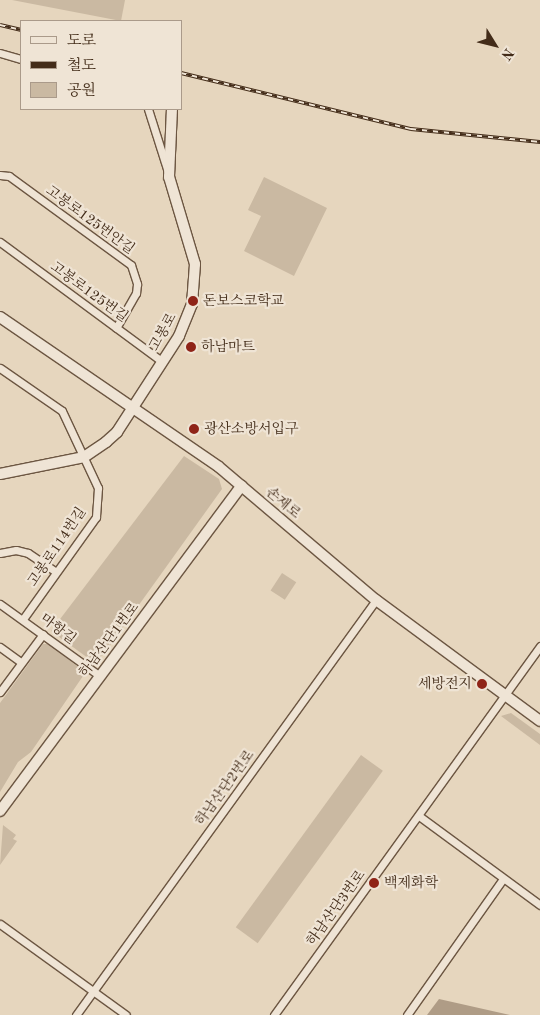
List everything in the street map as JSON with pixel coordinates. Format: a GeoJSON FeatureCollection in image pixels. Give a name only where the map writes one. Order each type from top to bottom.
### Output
{"type":"FeatureCollection","features":[{"type":"Feature","properties":{"kind":"main road","name":"고봉로"},"geometry":{"type":"LineString","coordinates":[[0,474],[84,457],[117,432],[163,362],[189,314],[196,277],[191,244],[169,176],[172,110]]}},
{"type":"Feature","properties":{"kind":"main road","name":"손재로"},"geometry":{"type":"LineString","coordinates":[[0,318],[220,467],[376,600],[540,721]]}},
{"type":"Feature","properties":{"kind":"main road","name":"하남산단1번로"},"geometry":{"type":"LineString","coordinates":[[0,811],[241,486]]}},
{"type":"Feature","properties":{"kind":"street"},"geometry":{"type":"LineString","coordinates":[[0,53],[20,59]]}},
{"type":"Feature","properties":{"kind":"street"},"geometry":{"type":"LineString","coordinates":[[148,110],[169,176]]}},
{"type":"Feature","properties":{"kind":"street","name":"고봉로125번안길"},"geometry":{"type":"LineString","coordinates":[[0,176],[9,176],[131,265],[136,293],[116,328]]}},
{"type":"Feature","properties":{"kind":"street","name":"고봉로125번길"},"geometry":{"type":"LineString","coordinates":[[0,242],[163,362]]}},
{"type":"Feature","properties":{"kind":"street","name":"고봉로114번길"},"geometry":{"type":"LineString","coordinates":[[0,368],[62,411],[98,488],[96,517],[23,619]]}},
{"type":"Feature","properties":{"kind":"street"},"geometry":{"type":"LineString","coordinates":[[0,553],[16,550],[28,553],[56,571]]}},
{"type":"Feature","properties":{"kind":"street","name":"하남산단2번로"},"geometry":{"type":"LineString","coordinates":[[76,1015],[376,600]]}},
{"type":"Feature","properties":{"kind":"street","name":"마항길"},"geometry":{"type":"LineString","coordinates":[[0,604],[100,676]]}},
{"type":"Feature","properties":{"kind":"street"},"geometry":{"type":"LineString","coordinates":[[0,692],[43,634]]}},
{"type":"Feature","properties":{"kind":"street","name":"하남산단3번로"},"geometry":{"type":"LineString","coordinates":[[274,1015],[540,646]]}},
{"type":"Feature","properties":{"kind":"street"},"geometry":{"type":"LineString","coordinates":[[0,647],[21,662]]}},
{"type":"Feature","properties":{"kind":"street"},"geometry":{"type":"LineString","coordinates":[[419,816],[540,905]]}},
{"type":"Feature","properties":{"kind":"street"},"geometry":{"type":"LineString","coordinates":[[407,1015],[503,879]]}},
{"type":"Feature","properties":{"kind":"street"},"geometry":{"type":"LineString","coordinates":[[0,924],[126,1015]]}},
{"type":"Feature","properties":{"kind":"green space"},"geometry":{"type":"Polygon","coordinates":[[[12,0],[125,0],[121,20],[12,0]]]}},
{"type":"Feature","properties":{"kind":"green space"},"geometry":{"type":"Polygon","coordinates":[[[264,177],[327,208],[294,276],[244,251],[261,216],[248,210],[264,177]]]}},
{"type":"Feature","properties":{"kind":"green space"},"geometry":{"type":"Polygon","coordinates":[[[184,456],[219,479],[222,489],[103,655],[92,661],[51,631],[184,456]]]}},
{"type":"Feature","properties":{"kind":"green space"},"geometry":{"type":"Polygon","coordinates":[[[282,573],[296,582],[285,600],[271,591],[282,573]]]}},
{"type":"Feature","properties":{"kind":"green space"},"geometry":{"type":"Polygon","coordinates":[[[43,644],[49,644],[82,670],[83,676],[31,752],[18,762],[0,792],[0,703],[43,644]]]}},
{"type":"Feature","properties":{"kind":"green space"},"geometry":{"type":"Polygon","coordinates":[[[511,713],[540,734],[540,745],[501,716],[511,713]]]}},
{"type":"Feature","properties":{"kind":"green space"},"geometry":{"type":"Polygon","coordinates":[[[361,755],[383,771],[258,943],[236,927],[361,755]]]}},
{"type":"Feature","properties":{"kind":"green space"},"geometry":{"type":"Polygon","coordinates":[[[3,825],[16,835],[13,839],[17,841],[0,865],[3,825]]]}},
{"type":"Feature","properties":{"kind":"shaded area"},"geometry":{"type":"Polygon","coordinates":[[[439,999],[510,1015],[427,1015],[439,999]]]}},
{"type":"Feature","properties":{"kind":"railway"},"geometry":{"type":"LineString","coordinates":[[0,25],[20,30]]}},
{"type":"Feature","properties":{"kind":"railway"},"geometry":{"type":"LineString","coordinates":[[182,73],[411,129],[540,142]]}},
{"type":"Feature","properties":{"kind":"place","name":"돈보스코학교"},"geometry":{"type":"Point","coordinates":[193,301]}},
{"type":"Feature","properties":{"kind":"place","name":"하남마트"},"geometry":{"type":"Point","coordinates":[191,347]}},
{"type":"Feature","properties":{"kind":"place","name":"광산소방서입구"},"geometry":{"type":"Point","coordinates":[194,429]}},
{"type":"Feature","properties":{"kind":"place","name":"세방전지"},"geometry":{"type":"Point","coordinates":[482,684]}},
{"type":"Feature","properties":{"kind":"place","name":"백제화학"},"geometry":{"type":"Point","coordinates":[374,883]}}]}
